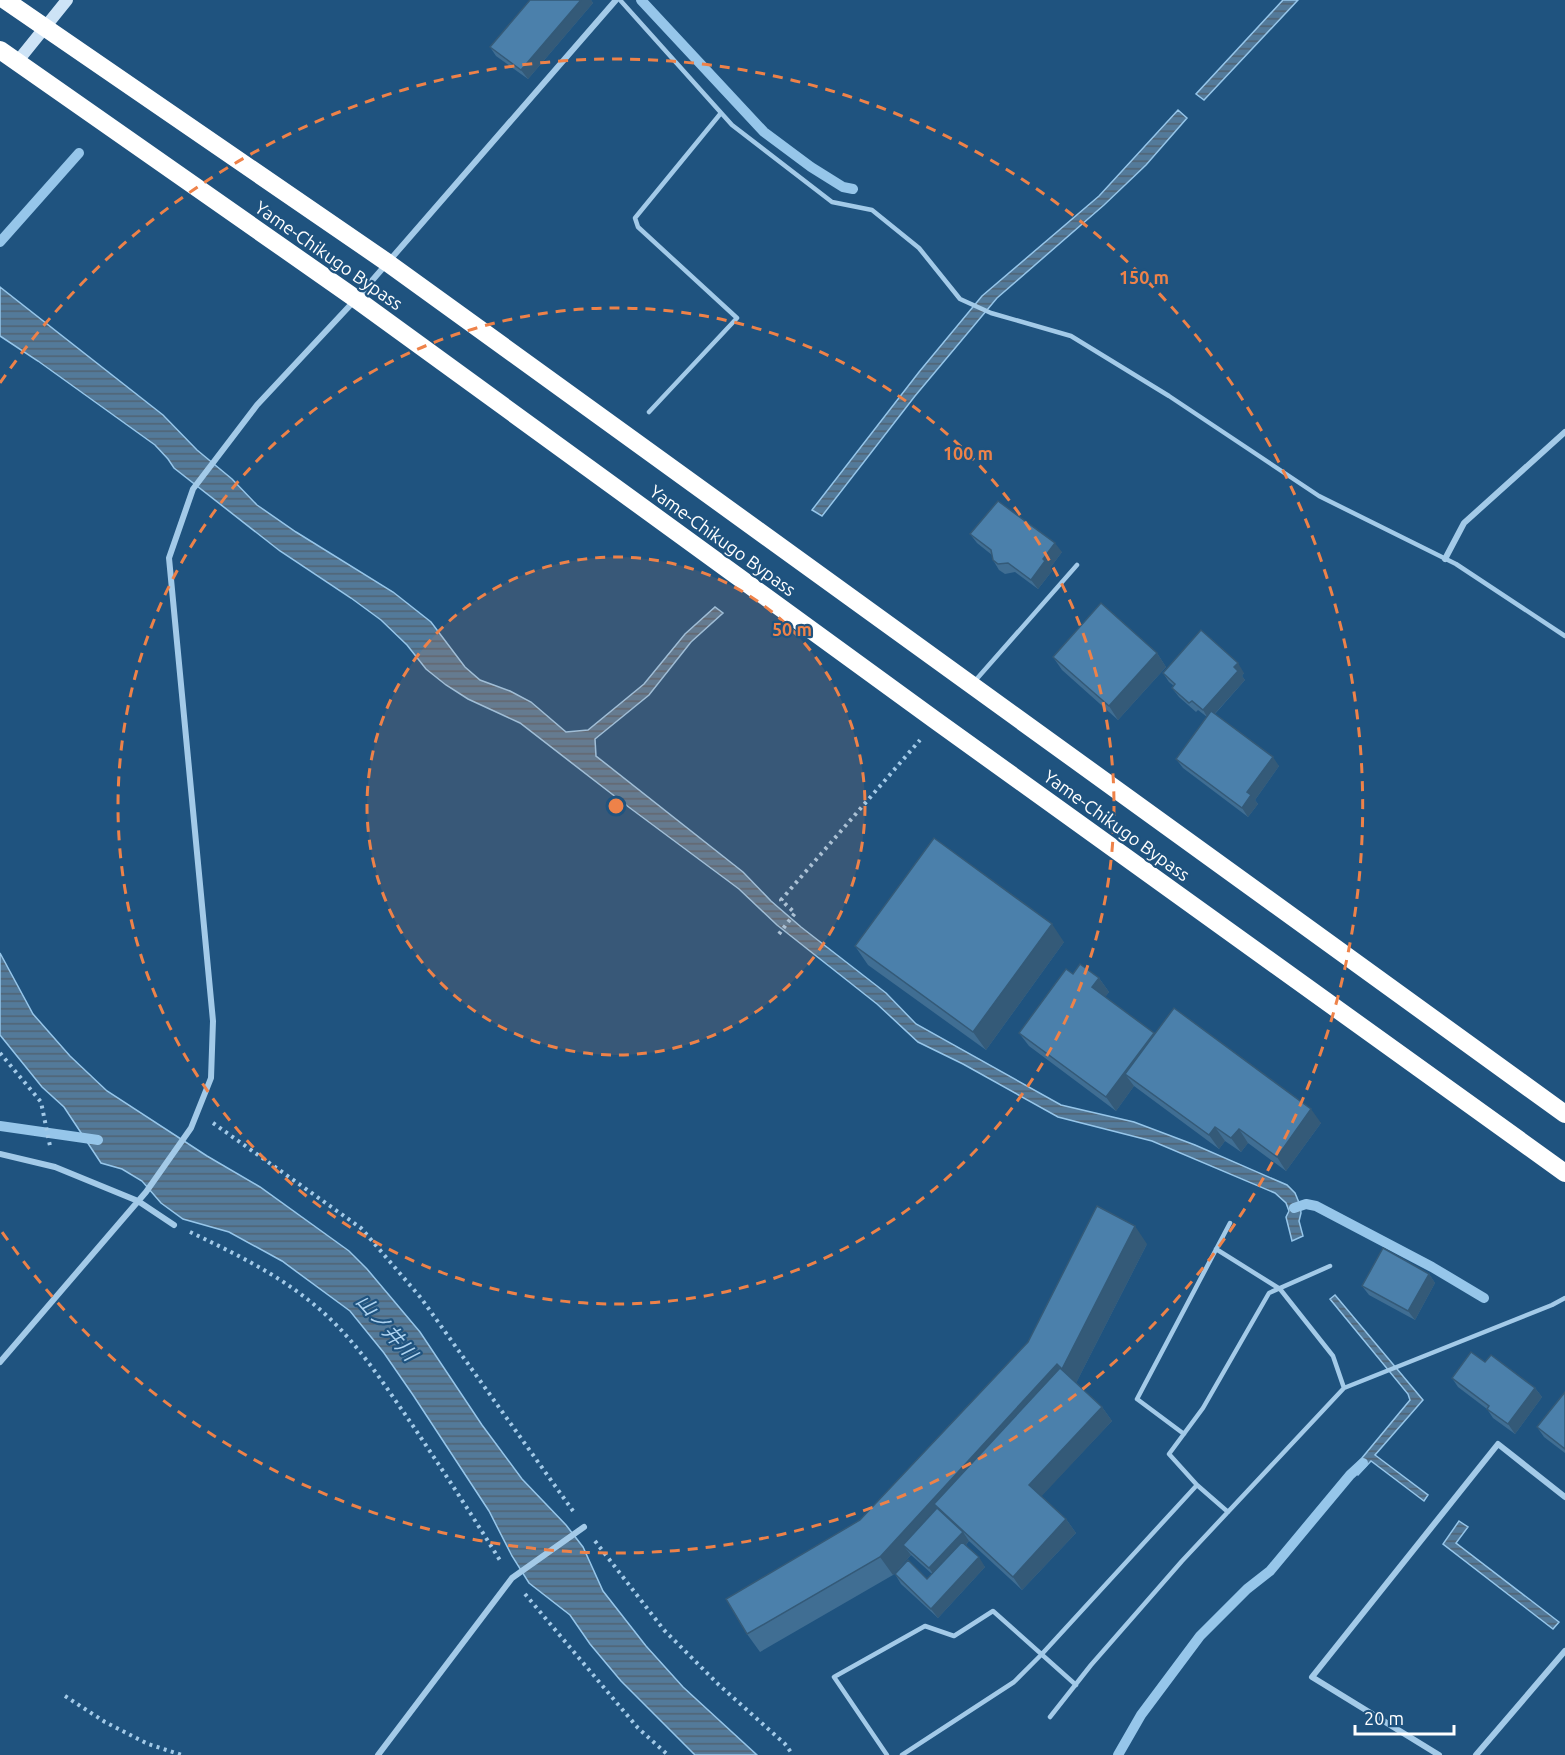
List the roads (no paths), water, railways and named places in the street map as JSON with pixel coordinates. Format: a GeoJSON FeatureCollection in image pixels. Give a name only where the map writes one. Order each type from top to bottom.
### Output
{"type":"FeatureCollection","features":[{"type":"Feature","properties":{"kind":"highway","name":"Yame-Chikugo Bypass"},"geometry":{"type":"LineString","coordinates":[[5,0],[388,263],[1565,1114]]}},
{"type":"Feature","properties":{"kind":"highway","name":"Yame-Chikugo Bypass"},"geometry":{"type":"LineString","coordinates":[[0,50],[356,299],[935,720],[1565,1173]]}},
{"type":"Feature","properties":{"kind":"street"},"geometry":{"type":"LineString","coordinates":[[17,62],[67,0]]}},
{"type":"Feature","properties":{"kind":"street"},"geometry":{"type":"LineString","coordinates":[[0,1362],[146,1192],[191,1128],[211,1078],[213,1021],[169,558],[193,489],[257,405],[356,299],[618,0]]}},
{"type":"Feature","properties":{"kind":"street"},"geometry":{"type":"LineString","coordinates":[[1445,559],[1464,523],[1565,432]]}},
{"type":"Feature","properties":{"kind":"street"},"geometry":{"type":"LineString","coordinates":[[0,1154],[55,1167],[138,1201],[174,1225]]}},
{"type":"Feature","properties":{"kind":"street"},"geometry":{"type":"LineString","coordinates":[[1439,1755],[1312,1677],[1498,1444],[1565,1497]]}},
{"type":"Feature","properties":{"kind":"street"},"geometry":{"type":"LineString","coordinates":[[378,1755],[512,1578],[584,1527]]}},
{"type":"Feature","properties":{"kind":"street"},"geometry":{"type":"LineString","coordinates":[[1476,1755],[1565,1651]]}},
{"type":"Feature","properties":{"kind":"lane"},"geometry":{"type":"LineString","coordinates":[[618,0],[732,125],[832,202],[872,210],[919,248],[960,299],[991,313],[1071,336],[1169,396],[1319,496],[1445,559],[1565,636]]}},
{"type":"Feature","properties":{"kind":"lane"},"geometry":{"type":"LineString","coordinates":[[649,412],[737,318],[638,227],[635,218],[721,113]]}},
{"type":"Feature","properties":{"kind":"lane"},"geometry":{"type":"LineString","coordinates":[[972,685],[1077,565]]}},
{"type":"Feature","properties":{"kind":"lane"},"geometry":{"type":"LineString","coordinates":[[1184,1434],[1137,1398],[1230,1223]]}},
{"type":"Feature","properties":{"kind":"lane"},"geometry":{"type":"LineString","coordinates":[[1216,1249],[1280,1288],[1333,1356],[1344,1388]]}},
{"type":"Feature","properties":{"kind":"lane"},"geometry":{"type":"LineString","coordinates":[[1228,1512],[1197,1485],[1169,1454],[1203,1408],[1269,1293],[1330,1266]]}},
{"type":"Feature","properties":{"kind":"lane"},"geometry":{"type":"LineString","coordinates":[[1050,1717],[1174,1569],[1344,1388],[1565,1298]]}},
{"type":"Feature","properties":{"kind":"lane"},"geometry":{"type":"LineString","coordinates":[[905,1754],[1014,1682],[1197,1485]]}},
{"type":"Feature","properties":{"kind":"lane"},"geometry":{"type":"LineString","coordinates":[[886,1755],[834,1677],[925,1626],[954,1636],[993,1611],[1076,1685]]}},
{"type":"Feature","properties":{"kind":"water"},"geometry":{"type":"Polygon","coordinates":[[[1283,0],[1298,0],[1204,100],[1196,94],[1283,0]]]}},
{"type":"Feature","properties":{"kind":"water"},"geometry":{"type":"Polygon","coordinates":[[[1178,110],[1187,118],[1146,165],[1104,205],[997,298],[915,396],[822,516],[812,510],[919,372],[982,296],[1099,196],[1178,110]]]}},
{"type":"Feature","properties":{"kind":"water"},"geometry":{"type":"Polygon","coordinates":[[[0,287],[163,415],[257,505],[393,592],[431,622],[465,667],[480,680],[531,702],[566,732],[588,730],[644,684],[685,634],[715,607],[723,613],[691,642],[649,695],[595,739],[596,756],[743,872],[801,927],[886,993],[916,1024],[1061,1105],[1134,1122],[1195,1145],[1287,1185],[1295,1193],[1300,1205],[1299,1221],[1303,1236],[1292,1241],[1286,1217],[1289,1211],[1286,1203],[1275,1193],[1152,1141],[1058,1117],[963,1064],[918,1042],[877,1004],[777,925],[739,889],[520,723],[468,699],[446,685],[426,669],[407,645],[381,620],[280,551],[174,468],[155,445],[0,336],[0,287]]]}},
{"type":"Feature","properties":{"kind":"water","name":"山ノ井川"},"geometry":{"type":"Polygon","coordinates":[[[0,953],[33,1014],[70,1056],[107,1091],[207,1156],[260,1187],[349,1251],[367,1269],[420,1332],[482,1425],[522,1479],[566,1525],[583,1547],[603,1591],[646,1646],[683,1687],[757,1755],[695,1755],[621,1681],[590,1644],[570,1615],[529,1583],[489,1511],[413,1395],[384,1353],[350,1311],[282,1261],[229,1232],[183,1219],[161,1203],[142,1181],[122,1169],[101,1163],[64,1107],[42,1087],[0,1035],[0,953]]]}},
{"type":"Feature","properties":{"kind":"water"},"geometry":{"type":"Polygon","coordinates":[[[1335,1295],[1423,1400],[1375,1455],[1428,1495],[1424,1501],[1371,1461],[1358,1475],[1352,1470],[1410,1400],[1408,1394],[1330,1299],[1335,1295]]]}},
{"type":"Feature","properties":{"kind":"water"},"geometry":{"type":"Polygon","coordinates":[[[1459,1521],[1468,1527],[1456,1543],[1559,1622],[1553,1629],[1443,1544],[1459,1521]]]}},
{"type":"Feature","properties":{"kind":"waterway"},"geometry":{"type":"LineString","coordinates":[[641,0],[764,132],[811,167],[843,187],[853,189]]}},
{"type":"Feature","properties":{"kind":"waterway"},"geometry":{"type":"LineString","coordinates":[[0,242],[79,153]]}},
{"type":"Feature","properties":{"kind":"waterway"},"geometry":{"type":"LineString","coordinates":[[0,1126],[98,1140]]}},
{"type":"Feature","properties":{"kind":"waterway"},"geometry":{"type":"LineString","coordinates":[[1294,1208],[1306,1204],[1316,1206],[1432,1267],[1484,1298]]}},
{"type":"Feature","properties":{"kind":"waterway"},"geometry":{"type":"LineString","coordinates":[[1118,1755],[1141,1715],[1200,1636],[1247,1589],[1270,1571],[1350,1475],[1363,1463]]}}]}
